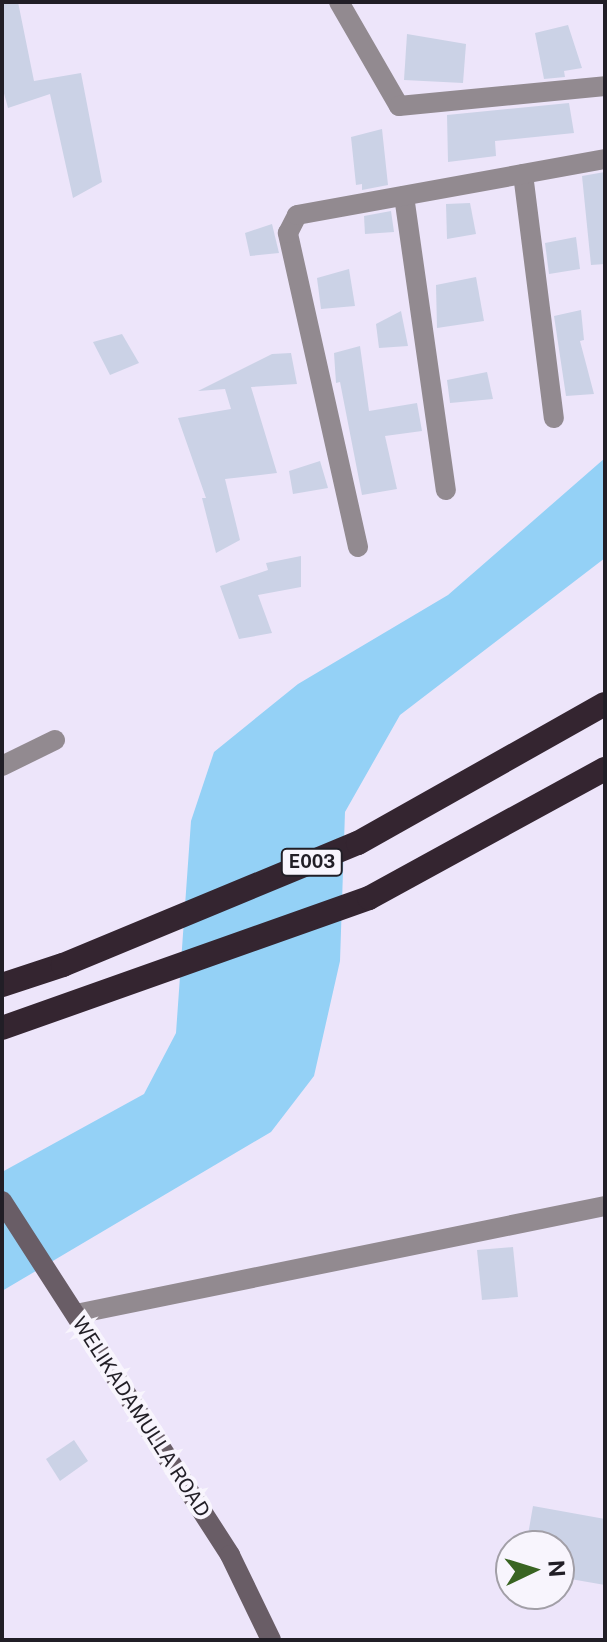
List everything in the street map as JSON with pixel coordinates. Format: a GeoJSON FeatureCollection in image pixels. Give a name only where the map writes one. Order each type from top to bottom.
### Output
{"type":"FeatureCollection","features":[{"type":"Feature","properties":{"kind":"highway","name":"E003"},"geometry":{"type":"LineString","coordinates":[[2,985],[63,965],[358,843],[605,704]]}},
{"type":"Feature","properties":{"kind":"highway","name":"E003"},"geometry":{"type":"LineString","coordinates":[[2,1028],[369,898],[605,769]]}},
{"type":"Feature","properties":{"kind":"street"},"geometry":{"type":"LineString","coordinates":[[339,2],[399,106],[605,86]]}},
{"type":"Feature","properties":{"kind":"street"},"geometry":{"type":"LineString","coordinates":[[358,547],[288,233],[297,215],[605,159]]}},
{"type":"Feature","properties":{"kind":"street"},"geometry":{"type":"LineString","coordinates":[[523,174],[554,418]]}},
{"type":"Feature","properties":{"kind":"street"},"geometry":{"type":"LineString","coordinates":[[404,196],[446,490]]}},
{"type":"Feature","properties":{"kind":"street"},"geometry":{"type":"LineString","coordinates":[[2,766],[55,740]]}},
{"type":"Feature","properties":{"kind":"street","name":"WELIKADAMULLA ROAD"},"geometry":{"type":"LineString","coordinates":[[2,1201],[230,1555],[271,1640]]}},
{"type":"Feature","properties":{"kind":"street"},"geometry":{"type":"LineString","coordinates":[[76,1314],[605,1206]]}},
{"type":"Feature","properties":{"kind":"water"},"geometry":{"type":"Polygon","coordinates":[[[605,458],[605,558],[400,715],[345,812],[340,961],[314,1076],[271,1132],[2,1291],[2,1172],[144,1094],[176,1033],[191,821],[214,752],[298,684],[448,595],[605,458]]]}},
{"type":"Feature","properties":{"kind":"building"},"geometry":{"type":"Polygon","coordinates":[[[2,2],[18,2],[34,81],[81,73],[102,182],[73,198],[50,94],[8,108],[2,86],[2,2]]]}},
{"type":"Feature","properties":{"kind":"building"},"geometry":{"type":"Polygon","coordinates":[[[568,25],[582,68],[564,71],[565,77],[544,79],[535,33],[568,25]]]}},
{"type":"Feature","properties":{"kind":"building"},"geometry":{"type":"Polygon","coordinates":[[[407,34],[466,44],[463,83],[404,80],[407,34]]]}},
{"type":"Feature","properties":{"kind":"building"},"geometry":{"type":"Polygon","coordinates":[[[569,103],[574,133],[495,141],[496,156],[448,162],[447,115],[569,103]]]}},
{"type":"Feature","properties":{"kind":"building"},"geometry":{"type":"Polygon","coordinates":[[[382,129],[388,185],[362,190],[362,184],[356,185],[351,137],[382,129]]]}},
{"type":"Feature","properties":{"kind":"building"},"geometry":{"type":"Polygon","coordinates":[[[605,172],[605,264],[591,265],[582,176],[605,172]]]}},
{"type":"Feature","properties":{"kind":"building"},"geometry":{"type":"Polygon","coordinates":[[[470,203],[476,234],[447,239],[446,204],[470,203]]]}},
{"type":"Feature","properties":{"kind":"building"},"geometry":{"type":"Polygon","coordinates":[[[391,211],[394,232],[365,234],[364,216],[391,211]]]}},
{"type":"Feature","properties":{"kind":"building"},"geometry":{"type":"Polygon","coordinates":[[[272,224],[279,253],[250,256],[245,233],[272,224]]]}},
{"type":"Feature","properties":{"kind":"building"},"geometry":{"type":"Polygon","coordinates":[[[576,237],[580,269],[549,274],[545,243],[576,237]]]}},
{"type":"Feature","properties":{"kind":"building"},"geometry":{"type":"Polygon","coordinates":[[[349,269],[355,306],[321,309],[317,278],[349,269]]]}},
{"type":"Feature","properties":{"kind":"building"},"geometry":{"type":"Polygon","coordinates":[[[476,277],[484,321],[437,328],[436,285],[476,277]]]}},
{"type":"Feature","properties":{"kind":"building"},"geometry":{"type":"Polygon","coordinates":[[[581,310],[584,340],[580,341],[594,394],[566,396],[554,316],[581,310]]]}},
{"type":"Feature","properties":{"kind":"building"},"geometry":{"type":"Polygon","coordinates":[[[401,311],[408,346],[379,348],[376,324],[401,311]]]}},
{"type":"Feature","properties":{"kind":"building"},"geometry":{"type":"Polygon","coordinates":[[[122,334],[139,363],[110,375],[93,342],[122,334]]]}},
{"type":"Feature","properties":{"kind":"building"},"geometry":{"type":"Polygon","coordinates":[[[360,346],[369,411],[417,403],[422,431],[385,436],[397,489],[362,495],[340,382],[336,383],[334,353],[360,346]]]}},
{"type":"Feature","properties":{"kind":"building"},"geometry":{"type":"Polygon","coordinates":[[[291,353],[297,384],[251,387],[277,473],[225,479],[240,540],[216,553],[202,498],[206,498],[178,418],[231,409],[225,389],[198,391],[272,354],[291,353]]]}},
{"type":"Feature","properties":{"kind":"building"},"geometry":{"type":"Polygon","coordinates":[[[487,372],[493,399],[450,403],[447,380],[487,372]]]}},
{"type":"Feature","properties":{"kind":"building"},"geometry":{"type":"Polygon","coordinates":[[[320,461],[328,488],[293,494],[289,471],[320,461]]]}},
{"type":"Feature","properties":{"kind":"building"},"geometry":{"type":"Polygon","coordinates":[[[301,556],[301,587],[258,595],[272,633],[239,639],[220,586],[268,570],[266,563],[301,556]]]}},
{"type":"Feature","properties":{"kind":"building"},"geometry":{"type":"Polygon","coordinates":[[[513,1247],[518,1297],[482,1300],[477,1250],[513,1247]]]}},
{"type":"Feature","properties":{"kind":"building"},"geometry":{"type":"Polygon","coordinates":[[[74,1440],[88,1461],[60,1481],[46,1459],[74,1440]]]}},
{"type":"Feature","properties":{"kind":"building"},"geometry":{"type":"Polygon","coordinates":[[[533,1506],[605,1519],[605,1585],[575,1580],[575,1530],[529,1530],[533,1506]]]}}]}
